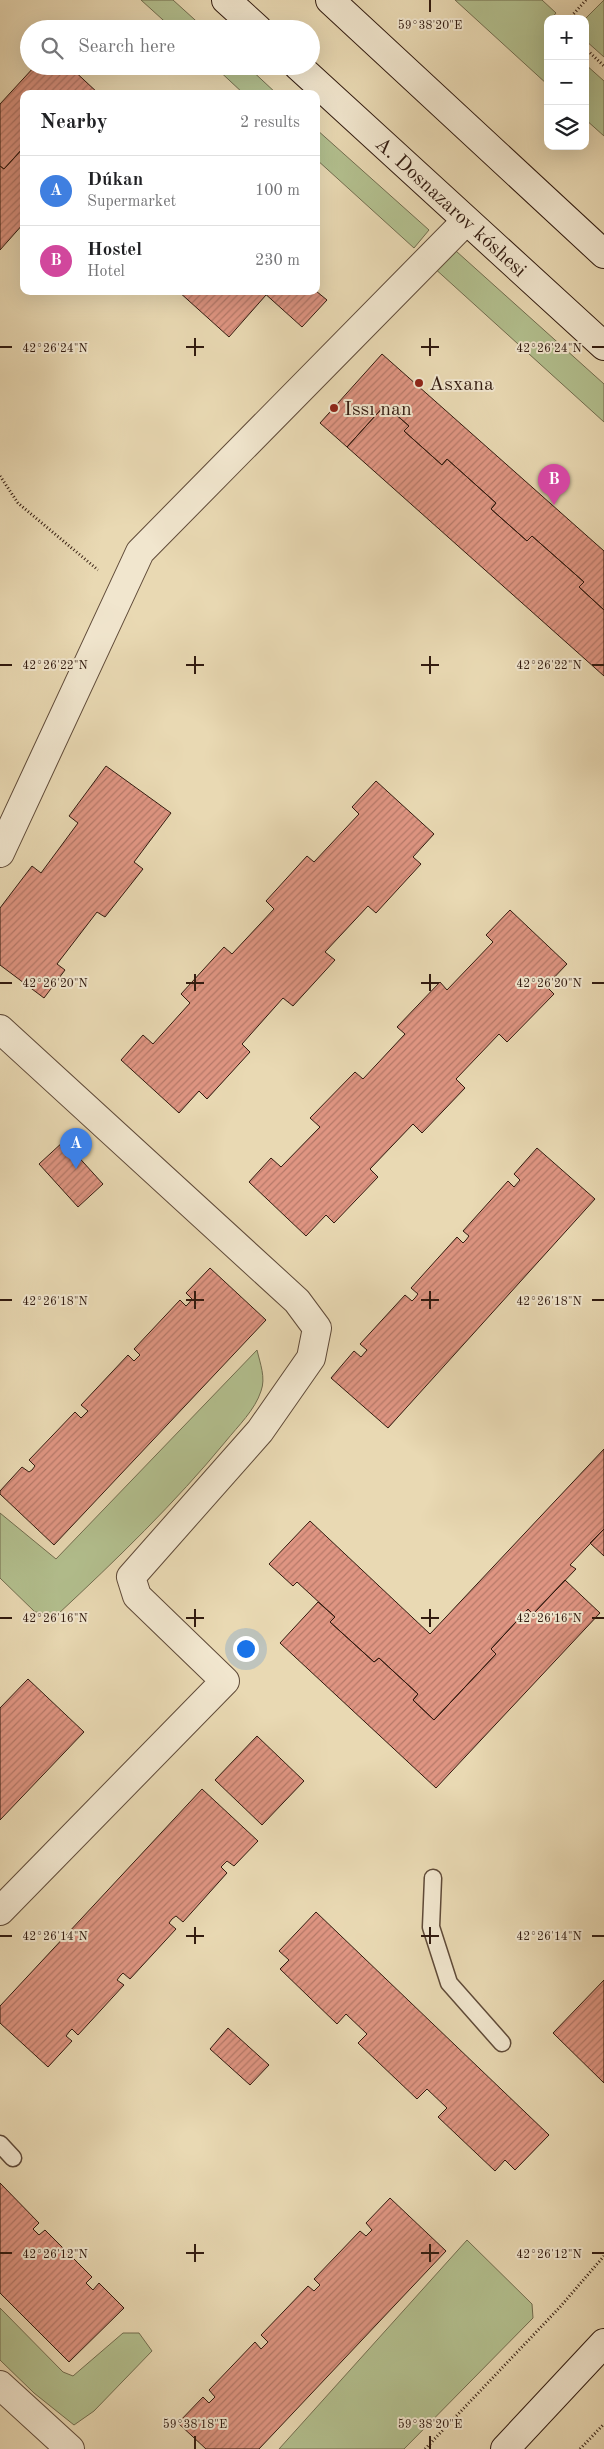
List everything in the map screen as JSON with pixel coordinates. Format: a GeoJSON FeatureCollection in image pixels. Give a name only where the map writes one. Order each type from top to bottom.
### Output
{"type":"FeatureCollection","features":[{"type":"Feature","properties":{"kind":"street"},"geometry":{"type":"LineString","coordinates":[[226,0],[248,20]]}},
{"type":"Feature","properties":{"kind":"street"},"geometry":{"type":"LineString","coordinates":[[330,0],[604,254]]}},
{"type":"Feature","properties":{"kind":"street","name":"A. Dosnazarov kóshesi"},"geometry":{"type":"LineString","coordinates":[[308,75],[604,346]]}},
{"type":"Feature","properties":{"kind":"street"},"geometry":{"type":"LineString","coordinates":[[0,853],[140,552],[466,221]]}},
{"type":"Feature","properties":{"kind":"street"},"geometry":{"type":"LineString","coordinates":[[0,1030],[297,1301],[317,1328],[311,1358],[260,1431],[131,1577],[137,1596],[225,1681],[0,1910]]}},
{"type":"Feature","properties":{"kind":"street"},"geometry":{"type":"LineString","coordinates":[[505,2449],[604,2343]]}},
{"type":"Feature","properties":{"kind":"street"},"geometry":{"type":"LineString","coordinates":[[0,2385],[70,2449]]}},
{"type":"Feature","properties":{"kind":"lane"},"geometry":{"type":"LineString","coordinates":[[433,1878],[431,1926],[448,1982],[502,2043]]}},
{"type":"Feature","properties":{"kind":"lane"},"geometry":{"type":"LineString","coordinates":[[0,2144],[13,2158]]}},
{"type":"Feature","properties":{"kind":"path"},"geometry":{"type":"LineString","coordinates":[[573,15],[586,0]]}},
{"type":"Feature","properties":{"kind":"path"},"geometry":{"type":"LineString","coordinates":[[589,52],[604,66]]}},
{"type":"Feature","properties":{"kind":"path"},"geometry":{"type":"LineString","coordinates":[[0,476],[18,503],[122,589]]}},
{"type":"Feature","properties":{"kind":"path"},"geometry":{"type":"LineString","coordinates":[[425,2449],[560,2307],[604,2256]]}},
{"type":"Feature","properties":{"kind":"path"},"geometry":{"type":"LineString","coordinates":[[580,2449],[604,2424]]}},
{"type":"Feature","properties":{"kind":"green space"},"geometry":{"type":"Polygon","coordinates":[[[141,0],[173,0],[195,20],[163,20],[141,0]]]}},
{"type":"Feature","properties":{"kind":"green space"},"geometry":{"type":"Polygon","coordinates":[[[455,0],[542,0],[556,13],[554,15],[544,15],[544,81],[455,0]]]}},
{"type":"Feature","properties":{"kind":"green space"},"geometry":{"type":"Polygon","coordinates":[[[604,0],[604,57],[589,44],[589,15],[604,0]]]}},
{"type":"Feature","properties":{"kind":"green space"},"geometry":{"type":"Polygon","coordinates":[[[589,68],[604,81],[604,136],[589,123],[589,68]]]}},
{"type":"Feature","properties":{"kind":"green space"},"geometry":{"type":"Polygon","coordinates":[[[224,75],[257,75],[273,90],[240,90],[224,75]]]}},
{"type":"Feature","properties":{"kind":"green space"},"geometry":{"type":"Polygon","coordinates":[[[320,133],[429,230],[414,248],[320,163],[320,133]]]}},
{"type":"Feature","properties":{"kind":"green space"},"geometry":{"type":"Polygon","coordinates":[[[456,251],[604,384],[604,422],[432,266],[456,251]]]}},
{"type":"Feature","properties":{"kind":"green space"},"geometry":{"type":"Polygon","coordinates":[[[257,1350],[263,1381],[255,1405],[246,1418],[166,1509],[57,1615],[35,1612],[0,1578],[0,1513],[56,1559],[257,1350]]]}},
{"type":"Feature","properties":{"kind":"green space"},"geometry":{"type":"Polygon","coordinates":[[[467,2240],[532,2304],[533,2318],[404,2449],[279,2449],[467,2240]]]}},
{"type":"Feature","properties":{"kind":"green space"},"geometry":{"type":"Polygon","coordinates":[[[0,2308],[63,2372],[73,2376],[123,2333],[139,2333],[152,2351],[94,2411],[74,2425],[34,2393],[0,2360],[0,2308]]]}},
{"type":"Feature","properties":{"kind":"building"},"geometry":{"type":"Polygon","coordinates":[[[27,75],[79,75],[95,90],[20,90],[20,151],[4,169],[0,166],[0,104],[27,75]]]}},
{"type":"Feature","properties":{"kind":"building"},"geometry":{"type":"Polygon","coordinates":[[[20,151],[20,228],[0,250],[0,166],[4,169],[20,151]]]}},
{"type":"Feature","properties":{"kind":"building"},"geometry":{"type":"Polygon","coordinates":[[[320,294],[327,300],[302,327],[266,295],[320,294]]]}},
{"type":"Feature","properties":{"kind":"building"},"geometry":{"type":"Polygon","coordinates":[[[182,295],[266,295],[229,337],[182,295]]]}},
{"type":"Feature","properties":{"kind":"building"},"geometry":{"type":"Polygon","coordinates":[[[382,354],[604,551],[604,610],[579,587],[584,582],[532,536],[527,541],[491,509],[496,503],[447,459],[442,465],[404,431],[409,426],[385,405],[347,447],[320,423],[382,354]]]}},
{"type":"Feature","properties":{"kind":"building"},"geometry":{"type":"Polygon","coordinates":[[[385,405],[409,426],[404,431],[442,465],[447,459],[496,503],[491,509],[527,541],[532,536],[584,582],[579,587],[604,610],[604,676],[347,447],[385,405]]]}},
{"type":"Feature","properties":{"kind":"building"},"geometry":{"type":"Polygon","coordinates":[[[106,766],[171,813],[134,862],[143,869],[105,917],[97,912],[57,964],[65,970],[44,998],[0,965],[0,908],[32,866],[41,873],[78,823],[69,816],[106,766]]]}},
{"type":"Feature","properties":{"kind":"building"},"geometry":{"type":"Polygon","coordinates":[[[376,781],[434,834],[413,857],[421,864],[376,913],[368,906],[325,952],[335,960],[293,1006],[283,998],[242,1044],[250,1052],[207,1099],[199,1091],[179,1113],[121,1060],[143,1035],[153,1044],[190,1003],[181,994],[224,947],[232,954],[274,909],[266,901],[307,856],[314,862],[359,814],[352,807],[376,781]]]}},
{"type":"Feature","properties":{"kind":"building"},"geometry":{"type":"Polygon","coordinates":[[[510,910],[567,964],[546,986],[554,994],[507,1042],[499,1034],[456,1079],[465,1088],[422,1133],[413,1124],[370,1169],[378,1177],[334,1223],[326,1215],[306,1236],[249,1182],[271,1158],[281,1167],[320,1127],[310,1118],[355,1072],[363,1079],[405,1034],[397,1027],[440,982],[447,990],[493,942],[486,935],[510,910]]]}},
{"type":"Feature","properties":{"kind":"building"},"geometry":{"type":"Polygon","coordinates":[[[64,1141],[103,1184],[78,1207],[39,1164],[64,1141]]]}},
{"type":"Feature","properties":{"kind":"building"},"geometry":{"type":"Polygon","coordinates":[[[537,1148],[595,1199],[388,1428],[331,1378],[354,1351],[361,1357],[367,1350],[360,1344],[405,1295],[412,1301],[415,1298],[418,1294],[411,1288],[457,1237],[463,1243],[466,1240],[469,1236],[463,1231],[508,1181],[514,1187],[520,1180],[514,1174],[537,1148]]]}},
{"type":"Feature","properties":{"kind":"building"},"geometry":{"type":"Polygon","coordinates":[[[210,1268],[266,1320],[54,1545],[0,1494],[0,1491],[22,1467],[29,1472],[32,1470],[35,1466],[29,1460],[75,1412],[81,1418],[88,1411],[81,1405],[128,1355],[134,1361],[140,1355],[134,1349],[180,1300],[186,1306],[189,1303],[192,1299],[186,1293],[210,1268]]]}},
{"type":"Feature","properties":{"kind":"building"},"geometry":{"type":"Polygon","coordinates":[[[604,1449],[604,1529],[570,1565],[576,1569],[533,1614],[528,1609],[491,1649],[496,1654],[434,1720],[413,1700],[418,1694],[379,1658],[374,1662],[330,1622],[335,1617],[297,1582],[293,1586],[269,1564],[310,1521],[430,1634],[604,1449]]]}},
{"type":"Feature","properties":{"kind":"building"},"geometry":{"type":"Polygon","coordinates":[[[604,1529],[604,1556],[590,1543],[604,1529]]]}},
{"type":"Feature","properties":{"kind":"building"},"geometry":{"type":"Polygon","coordinates":[[[565,1580],[600,1613],[436,1788],[280,1643],[318,1602],[335,1617],[330,1622],[374,1662],[379,1658],[418,1694],[413,1700],[434,1720],[496,1654],[491,1649],[528,1609],[533,1614],[565,1580]]]}},
{"type":"Feature","properties":{"kind":"building"},"geometry":{"type":"Polygon","coordinates":[[[28,1679],[84,1732],[0,1820],[0,1708],[28,1679]]]}},
{"type":"Feature","properties":{"kind":"building"},"geometry":{"type":"Polygon","coordinates":[[[257,1736],[304,1781],[262,1825],[215,1780],[257,1736]]]}},
{"type":"Feature","properties":{"kind":"building"},"geometry":{"type":"Polygon","coordinates":[[[202,1789],[258,1841],[234,1866],[227,1861],[221,1867],[227,1873],[183,1922],[176,1916],[172,1919],[169,1923],[176,1929],[130,1979],[123,1973],[120,1976],[117,1980],[124,1985],[78,2035],[72,2029],[69,2032],[66,2036],[72,2041],[48,2067],[0,2023],[0,2006],[202,1789]]]}},
{"type":"Feature","properties":{"kind":"building"},"geometry":{"type":"Polygon","coordinates":[[[316,1912],[549,2135],[515,2170],[505,2160],[495,2171],[438,2117],[447,2108],[427,2089],[417,2099],[358,2043],[367,2034],[346,2014],[337,2024],[280,1969],[289,1960],[279,1951],[316,1912]]]}},
{"type":"Feature","properties":{"kind":"building"},"geometry":{"type":"Polygon","coordinates":[[[604,1980],[604,2083],[553,2033],[604,1980]]]}},
{"type":"Feature","properties":{"kind":"building"},"geometry":{"type":"Polygon","coordinates":[[[228,2028],[269,2065],[250,2085],[210,2049],[228,2028]]]}},
{"type":"Feature","properties":{"kind":"building"},"geometry":{"type":"Polygon","coordinates":[[[0,2183],[39,2223],[33,2229],[39,2235],[45,2230],[92,2277],[86,2283],[93,2290],[99,2283],[124,2308],[69,2362],[0,2293],[0,2183]]]}},
{"type":"Feature","properties":{"kind":"building"},"geometry":{"type":"Polygon","coordinates":[[[390,2198],[446,2251],[259,2449],[206,2449],[178,2423],[203,2397],[209,2403],[215,2397],[209,2390],[255,2342],[261,2349],[268,2342],[261,2335],[308,2286],[314,2291],[320,2285],[314,2279],[360,2231],[366,2236],[372,2230],[366,2223],[390,2198]]]}},
{"type":"Feature","properties":{"kind":"place","name":"Asxana"},"geometry":{"type":"Point","coordinates":[419,383]}},
{"type":"Feature","properties":{"kind":"place","name":"Issı nan"},"geometry":{"type":"Point","coordinates":[334,408]}},
{"type":"Feature","properties":{"kind":"place","name":"Hostel"},"geometry":{"type":"Point","coordinates":[554,505]}},
{"type":"Feature","properties":{"kind":"place","name":"Dúkan"},"geometry":{"type":"Point","coordinates":[76,1169]}}]}
